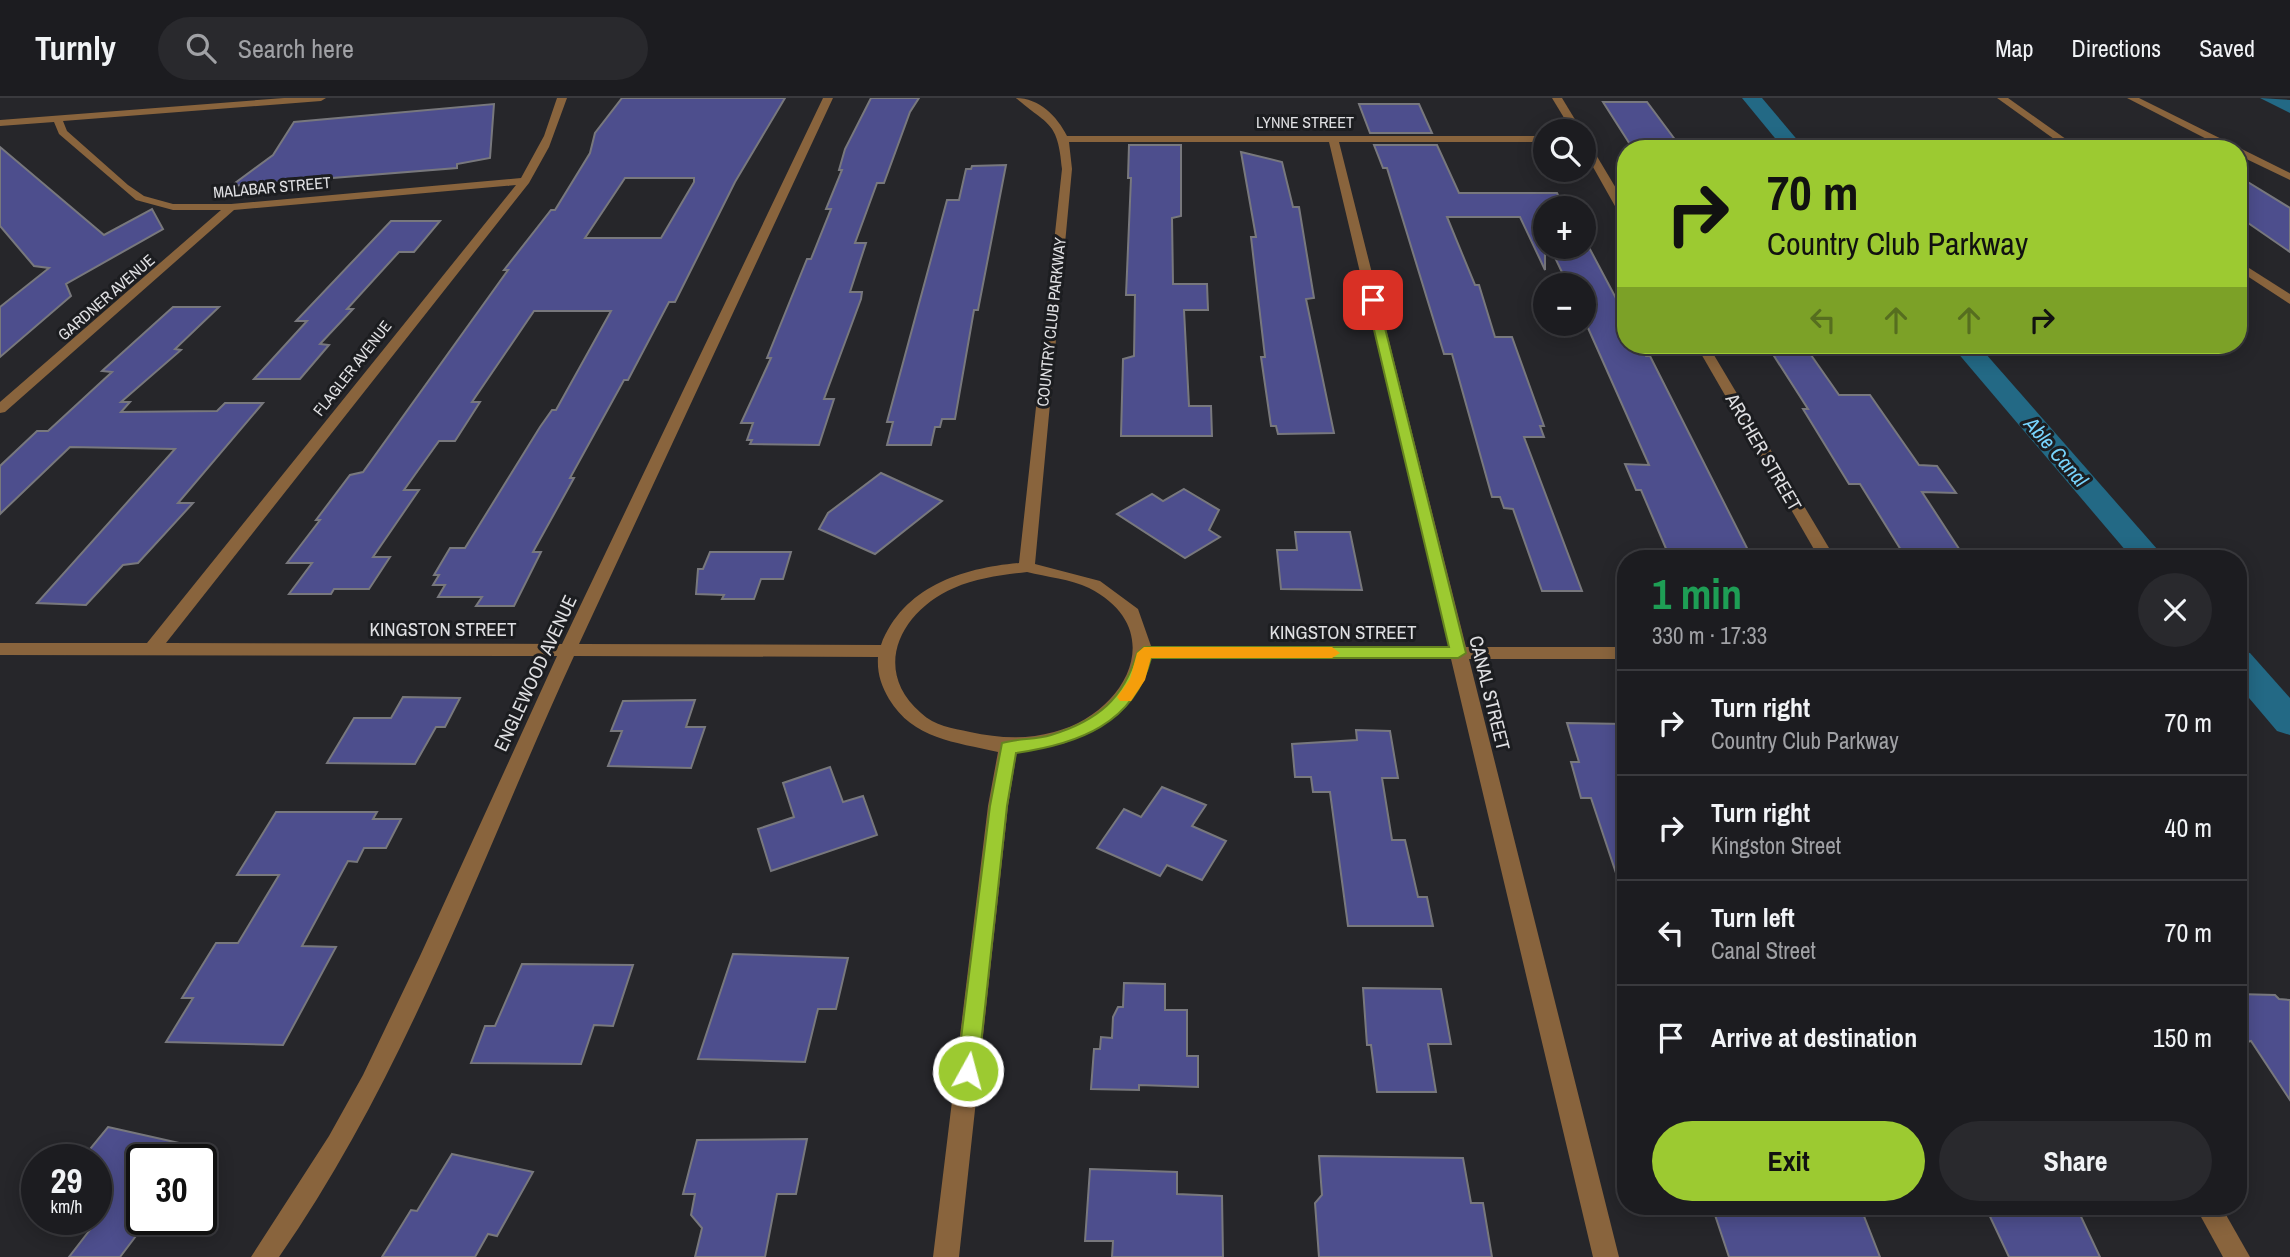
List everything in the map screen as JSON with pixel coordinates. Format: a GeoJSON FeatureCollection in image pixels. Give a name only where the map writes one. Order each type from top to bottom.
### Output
{"type":"FeatureCollection","features":[{"type":"Feature","properties":{"kind":"street"},"geometry":{"type":"LineString","coordinates":[[179,109],[188,98]]}},
{"type":"Feature","properties":{"kind":"street"},"geometry":{"type":"LineString","coordinates":[[0,122],[321,98]]}},
{"type":"Feature","properties":{"kind":"street","name":"FLAGLER AVENUE"},"geometry":{"type":"LineString","coordinates":[[151,650],[524,181],[545,149],[562,98]]}},
{"type":"Feature","properties":{"kind":"street","name":"ENGLEWOOD AVENUE"},"geometry":{"type":"LineString","coordinates":[[264,1257],[316,1183],[381,1060],[828,98]]}},
{"type":"Feature","properties":{"kind":"street"},"geometry":{"type":"LineString","coordinates":[[1021,98],[1050,118],[1065,139]]}},
{"type":"Feature","properties":{"kind":"street"},"geometry":{"type":"LineString","coordinates":[[1557,98],[1570,119]]}},
{"type":"Feature","properties":{"kind":"street"},"geometry":{"type":"LineString","coordinates":[[2002,98],[2062,140]]}},
{"type":"Feature","properties":{"kind":"street"},"geometry":{"type":"LineString","coordinates":[[2132,98],[2216,140]]}},
{"type":"Feature","properties":{"kind":"street","name":"MALABAR STREET"},"geometry":{"type":"LineString","coordinates":[[57,118],[63,132],[139,198],[173,207],[231,206],[524,181]]}},
{"type":"Feature","properties":{"kind":"street","name":"CANAL STREET"},"geometry":{"type":"LineString","coordinates":[[1333,138],[1606,1257]]}},
{"type":"Feature","properties":{"kind":"street","name":"LYNNE STREET"},"geometry":{"type":"LineString","coordinates":[[1065,139],[1533,139]]}},
{"type":"Feature","properties":{"kind":"street","name":"COUNTRY CLUB PARKWAY"},"geometry":{"type":"LineString","coordinates":[[1027,567],[1067,169],[1065,139]]}},
{"type":"Feature","properties":{"kind":"street"},"geometry":{"type":"LineString","coordinates":[[2247,156],[2290,177]]}},
{"type":"Feature","properties":{"kind":"street"},"geometry":{"type":"LineString","coordinates":[[1596,164],[1617,200]]}},
{"type":"Feature","properties":{"kind":"street","name":"GARDNER AVENUE"},"geometry":{"type":"LineString","coordinates":[[0,410],[231,206]]}},
{"type":"Feature","properties":{"kind":"street"},"geometry":{"type":"LineString","coordinates":[[2247,270],[2290,300]]}},
{"type":"Feature","properties":{"kind":"street","name":"ARCHER STREET"},"geometry":{"type":"LineString","coordinates":[[1707,354],[1822,550]]}},
{"type":"Feature","properties":{"kind":"street"},"geometry":{"type":"LineString","coordinates":[[1027,567],[1063,571],[1096,583],[1122,601],[1139,625],[1144,653],[1137,680],[1118,706],[1089,727],[1051,742],[1008,747],[966,743],[929,729],[901,707],[887,680],[886,651],[898,623],[921,599],[952,581],[988,570],[1027,567]]}},
{"type":"Feature","properties":{"kind":"street","name":"KINGSTON STREET"},"geometry":{"type":"LineString","coordinates":[[0,649],[886,651]]}},
{"type":"Feature","properties":{"kind":"street","name":"KINGSTON STREET"},"geometry":{"type":"LineString","coordinates":[[1144,653],[1617,653]]}},
{"type":"Feature","properties":{"kind":"street"},"geometry":{"type":"LineString","coordinates":[[946,1257],[998,806],[1008,747]]}},
{"type":"Feature","properties":{"kind":"street"},"geometry":{"type":"LineString","coordinates":[[2212,1215],[2237,1257]]}},
{"type":"Feature","properties":{"kind":"building"},"geometry":{"type":"Polygon","coordinates":[[[622,98],[785,98],[735,182],[675,302],[669,302],[628,380],[624,380],[570,478],[574,478],[533,552],[541,552],[514,606],[476,606],[482,597],[438,597],[445,585],[433,585],[439,575],[434,575],[450,548],[465,548],[540,427],[552,410],[556,410],[611,311],[534,311],[472,402],[480,402],[455,441],[439,441],[404,490],[419,490],[373,557],[390,557],[369,589],[334,589],[331,594],[289,594],[312,563],[287,563],[350,475],[363,472],[508,270],[504,270],[551,210],[555,210],[590,153],[595,133],[622,98]],[[625,178],[585,238],[661,238],[694,178],[625,178]]]}},
{"type":"Feature","properties":{"kind":"building"},"geometry":{"type":"Polygon","coordinates":[[[871,98],[919,98],[910,112],[884,183],[877,183],[855,243],[866,243],[850,292],[862,292],[861,299],[824,399],[834,399],[819,445],[750,444],[752,440],[747,440],[753,423],[741,423],[771,358],[767,358],[807,259],[811,259],[831,209],[826,209],[842,170],[839,170],[845,149],[871,98]]]}},
{"type":"Feature","properties":{"kind":"building"},"geometry":{"type":"Polygon","coordinates":[[[1603,102],[1647,102],[1675,140],[1627,140],[1603,102]]]}},
{"type":"Feature","properties":{"kind":"building"},"geometry":{"type":"Polygon","coordinates":[[[494,104],[490,158],[457,164],[457,168],[231,186],[273,155],[294,122],[494,104]]]}},
{"type":"Feature","properties":{"kind":"building"},"geometry":{"type":"Polygon","coordinates":[[[1359,104],[1419,104],[1432,133],[1370,133],[1359,104]]]}},
{"type":"Feature","properties":{"kind":"building"},"geometry":{"type":"Polygon","coordinates":[[[1129,145],[1181,145],[1181,216],[1172,218],[1173,284],[1207,284],[1208,310],[1184,310],[1189,406],[1211,406],[1212,436],[1121,436],[1123,359],[1134,356],[1135,295],[1126,295],[1131,178],[1128,178],[1129,145]]]}},
{"type":"Feature","properties":{"kind":"building"},"geometry":{"type":"Polygon","coordinates":[[[1374,145],[1437,145],[1459,193],[1557,193],[1558,196],[1533,196],[1533,245],[1520,217],[1447,217],[1475,285],[1479,285],[1495,337],[1512,337],[1544,426],[1540,426],[1544,437],[1524,437],[1582,591],[1542,591],[1513,509],[1504,508],[1500,497],[1492,497],[1452,354],[1444,354],[1387,168],[1383,168],[1374,145]]]}},
{"type":"Feature","properties":{"kind":"building"},"geometry":{"type":"Polygon","coordinates":[[[0,147],[104,235],[152,209],[163,229],[66,284],[71,296],[0,357],[0,307],[49,268],[34,266],[0,226],[0,147]]]}},
{"type":"Feature","properties":{"kind":"building"},"geometry":{"type":"Polygon","coordinates":[[[1241,152],[1282,162],[1293,207],[1299,207],[1314,298],[1306,299],[1334,433],[1278,434],[1276,426],[1271,426],[1261,357],[1265,357],[1251,237],[1256,237],[1241,152]]]}},
{"type":"Feature","properties":{"kind":"building"},"geometry":{"type":"Polygon","coordinates":[[[1006,165],[978,310],[974,310],[955,419],[942,419],[940,427],[935,427],[931,445],[887,445],[893,422],[887,422],[947,200],[959,200],[966,169],[971,169],[972,166],[1006,165]]]}},
{"type":"Feature","properties":{"kind":"building"},"geometry":{"type":"Polygon","coordinates":[[[2247,182],[2290,208],[2290,252],[2247,222],[2247,182]]]}},
{"type":"Feature","properties":{"kind":"building"},"geometry":{"type":"Polygon","coordinates":[[[391,221],[440,221],[414,252],[399,252],[347,309],[353,309],[320,344],[329,345],[300,379],[254,379],[307,321],[296,321],[391,221]]]}},
{"type":"Feature","properties":{"kind":"building"},"geometry":{"type":"Polygon","coordinates":[[[1556,259],[1595,259],[1617,300],[1617,354],[1650,356],[1748,550],[1667,550],[1641,490],[1636,490],[1625,464],[1649,465],[1592,336],[1596,336],[1596,273],[1562,273],[1556,259]]]}},
{"type":"Feature","properties":{"kind":"building"},"geometry":{"type":"Polygon","coordinates":[[[173,307],[219,307],[175,349],[181,350],[121,402],[130,402],[121,412],[217,411],[225,403],[263,403],[178,503],[193,503],[138,563],[123,565],[86,605],[37,603],[175,449],[70,447],[0,514],[0,466],[37,431],[48,431],[112,372],[102,371],[173,307]]]}},
{"type":"Feature","properties":{"kind":"building"},"geometry":{"type":"Polygon","coordinates":[[[1773,354],[1810,354],[1839,395],[1870,395],[1919,465],[1937,466],[1956,493],[1922,492],[1960,550],[1901,550],[1860,484],[1849,484],[1803,409],[1808,409],[1773,354]]]}},
{"type":"Feature","properties":{"kind":"building"},"geometry":{"type":"Polygon","coordinates":[[[881,473],[942,501],[875,554],[819,529],[828,513],[881,473]]]}},
{"type":"Feature","properties":{"kind":"building"},"geometry":{"type":"Polygon","coordinates":[[[1184,489],[1219,510],[1209,530],[1220,537],[1185,558],[1117,514],[1152,494],[1163,501],[1184,489]]]}},
{"type":"Feature","properties":{"kind":"building"},"geometry":{"type":"Polygon","coordinates":[[[1295,532],[1350,532],[1362,590],[1281,589],[1277,550],[1297,550],[1295,532]]]}},
{"type":"Feature","properties":{"kind":"building"},"geometry":{"type":"Polygon","coordinates":[[[710,552],[791,552],[783,579],[761,579],[754,599],[722,599],[724,595],[696,594],[698,569],[703,569],[710,552]]]}},
{"type":"Feature","properties":{"kind":"building"},"geometry":{"type":"Polygon","coordinates":[[[403,697],[460,698],[445,727],[436,727],[415,764],[327,763],[354,718],[391,718],[403,697]]]}},
{"type":"Feature","properties":{"kind":"building"},"geometry":{"type":"Polygon","coordinates":[[[695,700],[686,727],[705,727],[691,768],[608,766],[622,731],[611,731],[623,701],[695,700]]]}},
{"type":"Feature","properties":{"kind":"building"},"geometry":{"type":"Polygon","coordinates":[[[1567,723],[1617,724],[1617,876],[1591,798],[1581,798],[1571,762],[1579,762],[1567,723]]]}},
{"type":"Feature","properties":{"kind":"building"},"geometry":{"type":"Polygon","coordinates":[[[1356,730],[1390,731],[1398,778],[1382,778],[1392,840],[1405,840],[1418,897],[1427,897],[1433,926],[1348,926],[1330,792],[1313,792],[1311,777],[1295,777],[1292,744],[1357,740],[1356,730]]]}},
{"type":"Feature","properties":{"kind":"building"},"geometry":{"type":"Polygon","coordinates":[[[830,767],[843,802],[863,796],[877,835],[771,871],[758,829],[794,817],[783,783],[830,767]]]}},
{"type":"Feature","properties":{"kind":"building"},"geometry":{"type":"Polygon","coordinates":[[[1162,787],[1206,805],[1192,826],[1226,841],[1202,880],[1167,865],[1160,876],[1097,848],[1124,809],[1141,817],[1162,787]]]}},
{"type":"Feature","properties":{"kind":"building"},"geometry":{"type":"Polygon","coordinates":[[[276,812],[377,812],[373,819],[401,819],[386,848],[364,848],[357,862],[348,861],[302,946],[336,947],[283,1045],[166,1042],[193,998],[182,998],[216,943],[238,943],[279,875],[237,875],[276,812]]]}},
{"type":"Feature","properties":{"kind":"building"},"geometry":{"type":"Polygon","coordinates":[[[733,954],[848,958],[836,1009],[818,1009],[805,1062],[698,1059],[733,954]]]}},
{"type":"Feature","properties":{"kind":"building"},"geometry":{"type":"Polygon","coordinates":[[[522,964],[633,965],[613,1026],[594,1025],[581,1064],[471,1063],[485,1026],[495,1026],[522,964]]]}},
{"type":"Feature","properties":{"kind":"building"},"geometry":{"type":"Polygon","coordinates":[[[1124,983],[1165,984],[1165,1010],[1187,1010],[1187,1056],[1198,1056],[1198,1087],[1139,1085],[1139,1090],[1091,1089],[1094,1049],[1100,1049],[1101,1037],[1112,1038],[1113,1017],[1118,1007],[1123,1007],[1124,983]]]}},
{"type":"Feature","properties":{"kind":"building"},"geometry":{"type":"Polygon","coordinates":[[[1363,988],[1441,989],[1451,1044],[1428,1044],[1436,1092],[1377,1092],[1371,1045],[1367,1045],[1363,988]]]}},
{"type":"Feature","properties":{"kind":"building"},"geometry":{"type":"Polygon","coordinates":[[[2247,994],[2275,995],[2279,999],[2290,1000],[2290,1100],[2251,1041],[2247,1042],[2247,994]]]}},
{"type":"Feature","properties":{"kind":"building"},"geometry":{"type":"Polygon","coordinates":[[[108,1127],[184,1144],[126,1144],[126,1235],[137,1235],[120,1257],[69,1257],[86,1235],[112,1235],[112,1144],[94,1144],[108,1127]]]}},
{"type":"Feature","properties":{"kind":"building"},"geometry":{"type":"Polygon","coordinates":[[[807,1139],[796,1194],[777,1194],[765,1257],[695,1257],[702,1228],[691,1215],[695,1194],[683,1194],[697,1140],[807,1139]]]}},
{"type":"Feature","properties":{"kind":"building"},"geometry":{"type":"Polygon","coordinates":[[[452,1154],[533,1172],[497,1236],[488,1234],[475,1257],[382,1257],[411,1210],[417,1211],[452,1154]]]}},
{"type":"Feature","properties":{"kind":"building"},"geometry":{"type":"Polygon","coordinates":[[[1319,1156],[1463,1158],[1471,1203],[1483,1203],[1492,1257],[1319,1257],[1315,1203],[1322,1195],[1319,1156]]]}},
{"type":"Feature","properties":{"kind":"building"},"geometry":{"type":"Polygon","coordinates":[[[1090,1169],[1177,1172],[1177,1194],[1222,1196],[1223,1257],[1112,1257],[1113,1241],[1085,1241],[1090,1169]]]}},
{"type":"Feature","properties":{"kind":"building"},"geometry":{"type":"Polygon","coordinates":[[[1715,1215],[1864,1215],[1880,1257],[1729,1257],[1715,1215]]]}},
{"type":"Feature","properties":{"kind":"building"},"geometry":{"type":"Polygon","coordinates":[[[1989,1215],[2080,1215],[2100,1257],[2009,1257],[1989,1215]]]}},
{"type":"Feature","properties":{"kind":"waterway","name":"Able Canal"},"geometry":{"type":"LineString","coordinates":[[1752,98],[1787,140]]}},
{"type":"Feature","properties":{"kind":"waterway"},"geometry":{"type":"LineString","coordinates":[[2270,98],[2290,107]]}},
{"type":"Feature","properties":{"kind":"waterway","name":"Able Canal"},"geometry":{"type":"LineString","coordinates":[[1972,354],[2142,550]]}},
{"type":"Feature","properties":{"kind":"waterway","name":"Able Canal"},"geometry":{"type":"LineString","coordinates":[[2247,672],[2290,722]]}},
{"type":"Feature","properties":{"kind":"slow traffic"},"geometry":{"type":"LineString","coordinates":[[1125,697],[1137,680],[1144,653],[1332,653]]}},
{"type":"Feature","properties":{"kind":"route"},"geometry":{"type":"LineString","coordinates":[[968,1071],[998,806],[1008,747],[1051,742],[1089,727],[1118,706],[1137,680],[1144,653],[1458,653],[1373,300]]}}]}
